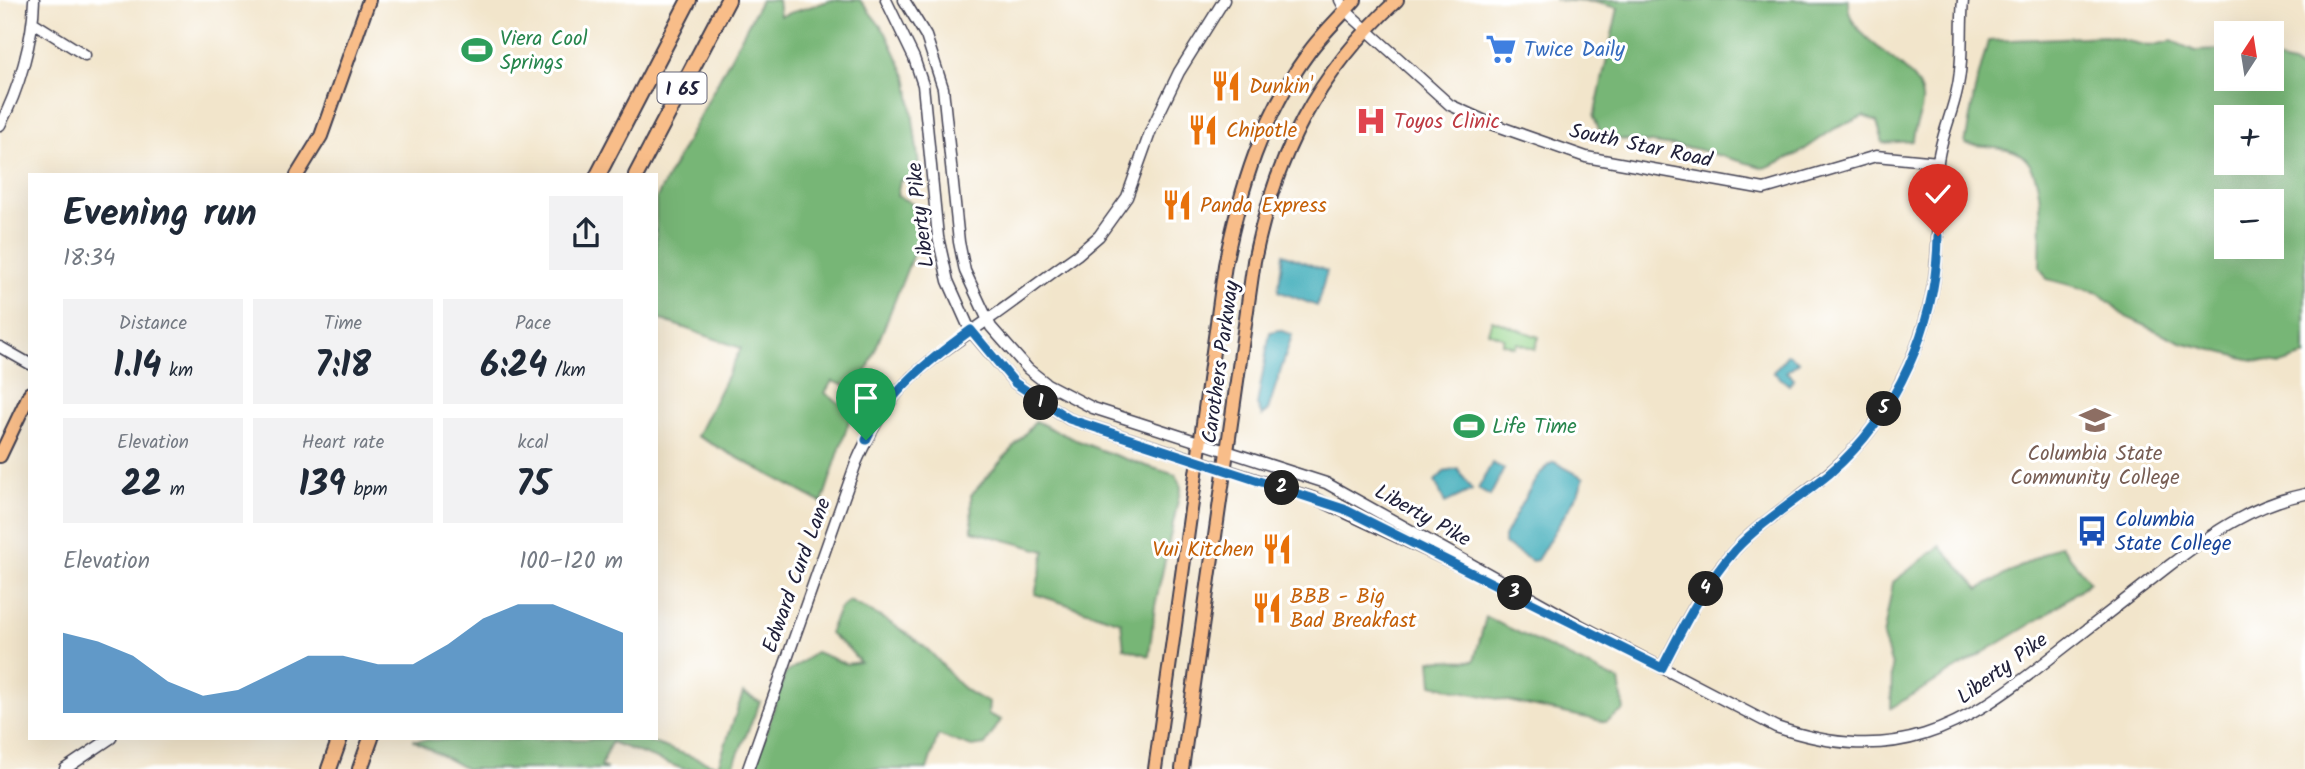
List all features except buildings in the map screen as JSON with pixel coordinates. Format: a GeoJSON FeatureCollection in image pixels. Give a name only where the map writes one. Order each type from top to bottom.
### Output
{"type":"FeatureCollection","features":[{"type":"Feature","properties":{"kind":"highway","name":"I 65"},"geometry":{"type":"LineString","coordinates":[[599,173],[689,0]]}},
{"type":"Feature","properties":{"kind":"highway","name":"I 65"},"geometry":{"type":"LineString","coordinates":[[637,173],[728,0]]}},
{"type":"Feature","properties":{"kind":"highway"},"geometry":{"type":"LineString","coordinates":[[329,769],[339,740]]}},
{"type":"Feature","properties":{"kind":"highway"},"geometry":{"type":"LineString","coordinates":[[360,769],[370,740]]}},
{"type":"Feature","properties":{"kind":"main road"},"geometry":{"type":"LineString","coordinates":[[298,173],[321,136],[369,0]]}},
{"type":"Feature","properties":{"kind":"main road","name":"Carothers Parkway"},"geometry":{"type":"LineString","coordinates":[[1154,769],[1225,265],[1246,177],[1279,102],[1309,52],[1343,5],[1355,0]]}},
{"type":"Feature","properties":{"kind":"main road","name":"Carothers Parkway"},"geometry":{"type":"LineString","coordinates":[[1182,769],[1226,450],[1254,261],[1264,213],[1278,170],[1313,98],[1368,28],[1397,0]]}},
{"type":"Feature","properties":{"kind":"main road"},"geometry":{"type":"LineString","coordinates":[[0,456],[28,397]]}},
{"type":"Feature","properties":{"kind":"street"},"geometry":{"type":"LineString","coordinates":[[0,125],[8,110],[34,23],[34,0]]}},
{"type":"Feature","properties":{"kind":"street","name":"Liberty Pike"},"geometry":{"type":"LineString","coordinates":[[886,0],[914,58],[923,86],[942,259],[958,309],[971,330],[1015,383],[1050,409],[1095,429],[1344,509],[1580,625],[1759,719],[1805,737],[1860,744],[1918,737],[1952,725],[1983,709],[2209,535],[2271,503],[2305,494]]}},
{"type":"Feature","properties":{"kind":"street","name":"Liberty Pike"},"geometry":{"type":"LineString","coordinates":[[904,0],[935,58],[943,89],[959,242],[965,271],[987,321],[1011,352],[1028,368],[1073,399],[1326,483],[1580,625]]}},
{"type":"Feature","properties":{"kind":"street","name":"Edward Curd Lane"},"geometry":{"type":"LineString","coordinates":[[748,769],[869,434],[889,402],[923,364],[1077,255],[1115,215],[1127,197],[1151,130],[1180,72],[1224,0]]}},
{"type":"Feature","properties":{"kind":"street"},"geometry":{"type":"LineString","coordinates":[[1662,668],[1685,622],[1717,572],[1756,529],[1805,494],[1844,460],[1872,428],[1903,378],[1922,332],[1935,271],[1938,162],[1959,80],[1963,0]]}},
{"type":"Feature","properties":{"kind":"street","name":"South Star Road"},"geometry":{"type":"LineString","coordinates":[[1343,5],[1450,105],[1492,124],[1586,157],[1764,189],[1876,156],[1938,162]]}},
{"type":"Feature","properties":{"kind":"street"},"geometry":{"type":"LineString","coordinates":[[34,23],[85,55]]}},
{"type":"Feature","properties":{"kind":"street"},"geometry":{"type":"LineString","coordinates":[[934,187],[954,185]]}},
{"type":"Feature","properties":{"kind":"street"},"geometry":{"type":"LineString","coordinates":[[0,347],[28,363]]}},
{"type":"Feature","properties":{"kind":"street"},"geometry":{"type":"LineString","coordinates":[[65,769],[108,740]]}},
{"type":"Feature","properties":{"kind":"green space"},"geometry":{"type":"Polygon","coordinates":[[[761,0],[778,0],[780,16],[832,0],[860,0],[886,33],[908,80],[921,181],[900,180],[897,196],[912,203],[923,229],[859,391],[832,381],[825,393],[852,412],[822,503],[697,436],[741,348],[658,319],[658,195],[761,0]]]}},
{"type":"Feature","properties":{"kind":"green space"},"geometry":{"type":"Polygon","coordinates":[[[1554,0],[1848,0],[1850,15],[1858,28],[1918,85],[1922,104],[1913,141],[1883,143],[1877,122],[1864,116],[1834,129],[1798,154],[1765,168],[1692,148],[1602,137],[1594,117],[1618,8],[1594,2],[1554,0]]]}},
{"type":"Feature","properties":{"kind":"green space"},"geometry":{"type":"Polygon","coordinates":[[[2105,36],[2149,46],[2172,41],[2195,51],[2214,50],[2214,91],[2284,91],[2284,62],[2305,73],[2305,356],[2281,364],[2248,359],[2181,342],[2126,317],[2099,293],[2047,279],[2040,268],[2040,203],[2033,171],[2025,159],[2014,151],[1965,144],[1988,41],[2105,36]]]}},
{"type":"Feature","properties":{"kind":"green space"},"geometry":{"type":"Polygon","coordinates":[[[1492,320],[1539,337],[1535,349],[1517,343],[1515,347],[1502,343],[1504,338],[1488,332],[1492,320]]]}},
{"type":"Feature","properties":{"kind":"green space"},"geometry":{"type":"Polygon","coordinates":[[[1036,421],[1105,452],[1176,475],[1181,487],[1155,606],[1149,656],[1124,648],[1121,622],[1035,594],[1045,551],[972,531],[971,495],[1036,421]]]}},
{"type":"Feature","properties":{"kind":"green space"},"geometry":{"type":"Polygon","coordinates":[[[2060,545],[2090,582],[2046,615],[1891,708],[1892,666],[1883,637],[1893,582],[1940,546],[1979,589],[2060,545]]]}},
{"type":"Feature","properties":{"kind":"green space"},"geometry":{"type":"Polygon","coordinates":[[[849,601],[910,635],[968,692],[989,702],[988,714],[1001,720],[985,745],[972,747],[938,735],[927,769],[754,769],[785,674],[816,652],[846,664],[860,662],[829,633],[839,609],[849,601]]]}},
{"type":"Feature","properties":{"kind":"green space"},"geometry":{"type":"Polygon","coordinates":[[[1486,617],[1619,681],[1624,710],[1606,722],[1432,685],[1430,660],[1474,661],[1486,617]]]}},
{"type":"Feature","properties":{"kind":"green space"},"geometry":{"type":"Polygon","coordinates":[[[743,693],[760,702],[732,769],[683,769],[611,742],[601,766],[607,769],[466,769],[413,740],[645,740],[718,766],[743,693]]]}},
{"type":"Feature","properties":{"kind":"water"},"geometry":{"type":"Polygon","coordinates":[[[1283,254],[1327,271],[1317,306],[1278,291],[1283,254]]]}},
{"type":"Feature","properties":{"kind":"water"},"geometry":{"type":"Polygon","coordinates":[[[1280,330],[1292,335],[1268,410],[1262,416],[1257,405],[1270,332],[1280,330]]]}},
{"type":"Feature","properties":{"kind":"water"},"geometry":{"type":"Polygon","coordinates":[[[1788,354],[1799,362],[1786,372],[1794,378],[1789,385],[1773,372],[1788,354]]]}},
{"type":"Feature","properties":{"kind":"water"},"geometry":{"type":"Polygon","coordinates":[[[1554,462],[1584,478],[1578,493],[1537,560],[1532,561],[1504,544],[1504,537],[1533,484],[1554,462]]]}},
{"type":"Feature","properties":{"kind":"water"},"geometry":{"type":"Polygon","coordinates":[[[1492,463],[1504,469],[1490,496],[1478,489],[1492,463]]]}},
{"type":"Feature","properties":{"kind":"water"},"geometry":{"type":"Polygon","coordinates":[[[1458,469],[1472,490],[1445,503],[1435,481],[1444,472],[1458,469]]]}},
{"type":"Feature","properties":{"kind":"place","name":"Twice Daily"},"geometry":{"type":"Point","coordinates":[1501,49]}},
{"type":"Feature","properties":{"kind":"place","name":"Viera Cool Springs"},"geometry":{"type":"Point","coordinates":[477,50]}},
{"type":"Feature","properties":{"kind":"place","name":"Dunkin'"},"geometry":{"type":"Point","coordinates":[1226,86]}},
{"type":"Feature","properties":{"kind":"place","name":"Toyos Clinic"},"geometry":{"type":"Point","coordinates":[1371,121]}},
{"type":"Feature","properties":{"kind":"place","name":"Chipotle"},"geometry":{"type":"Point","coordinates":[1203,130]}},
{"type":"Feature","properties":{"kind":"place","name":"Panda Express"},"geometry":{"type":"Point","coordinates":[1177,205]}},
{"type":"Feature","properties":{"kind":"place","name":"Columbia State Community College"},"geometry":{"type":"Point","coordinates":[2095,420]}},
{"type":"Feature","properties":{"kind":"place","name":"Life Time"},"geometry":{"type":"Point","coordinates":[1469,426]}},
{"type":"Feature","properties":{"kind":"place","name":"Columbia State College"},"geometry":{"type":"Point","coordinates":[2092,531]}},
{"type":"Feature","properties":{"kind":"place","name":"Vui Kitchen"},"geometry":{"type":"Point","coordinates":[1277,549]}},
{"type":"Feature","properties":{"kind":"place","name":"BBB - Big Bad Breakfast"},"geometry":{"type":"Point","coordinates":[1267,608]}},
{"type":"Feature","properties":{"kind":"route"},"geometry":{"type":"LineString","coordinates":[[866,440],[900,387],[923,364],[971,330],[991,358],[1015,383],[1032,397],[1069,419],[1344,509],[1662,668],[1685,622],[1717,572],[1736,550],[1756,529],[1838,466],[1872,428],[1903,378],[1922,332],[1935,271],[1938,236]]}}]}
